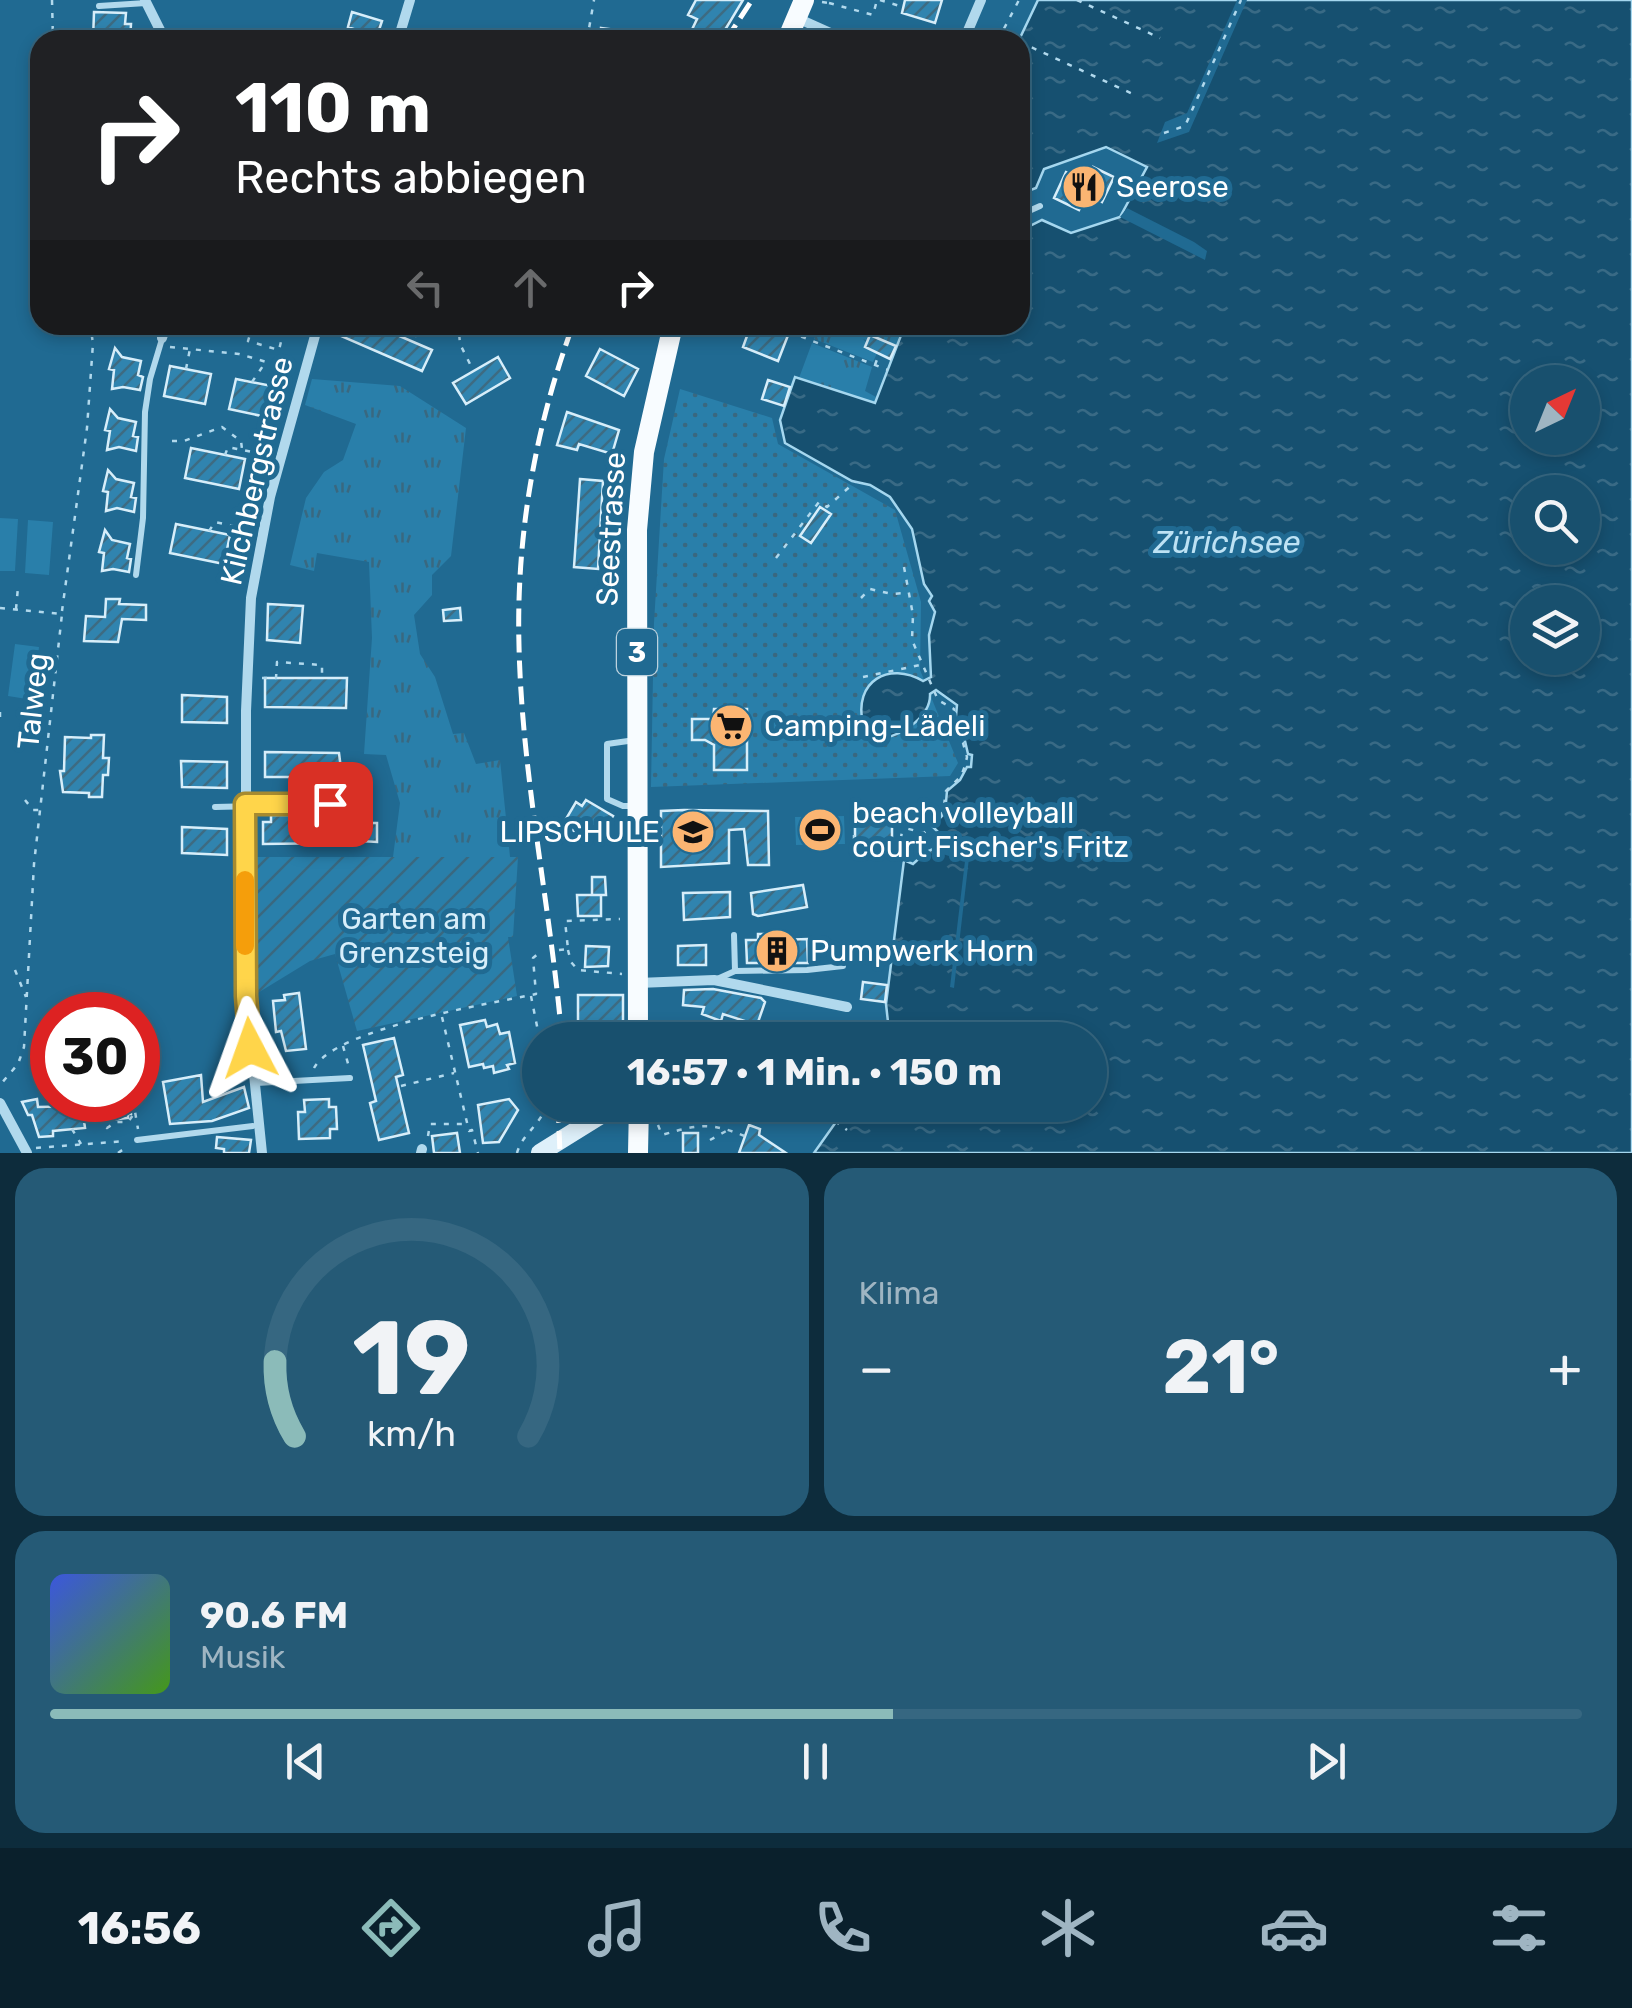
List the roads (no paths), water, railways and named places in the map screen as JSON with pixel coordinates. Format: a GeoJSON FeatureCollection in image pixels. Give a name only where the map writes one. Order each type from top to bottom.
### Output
{"type":"FeatureCollection","features":[{"type":"Feature","properties":{"kind":"main road","name":"Seestrasse"},"geometry":{"type":"LineString","coordinates":[[638,1022],[637,530],[644,452],[671,335]]}},
{"type":"Feature","properties":{"kind":"main road"},"geometry":{"type":"LineString","coordinates":[[638,1153],[639,1122]]}},
{"type":"Feature","properties":{"kind":"street"},"geometry":{"type":"LineString","coordinates":[[401,30],[410,0]]}},
{"type":"Feature","properties":{"kind":"street"},"geometry":{"type":"LineString","coordinates":[[968,30],[981,0]]}},
{"type":"Feature","properties":{"kind":"street"},"geometry":{"type":"LineString","coordinates":[[146,2],[160,30]]}},
{"type":"Feature","properties":{"kind":"street"},"geometry":{"type":"LineString","coordinates":[[800,9],[831,30]]}},
{"type":"Feature","properties":{"kind":"street","name":"Kilchbergstrasse"},"geometry":{"type":"LineString","coordinates":[[262,1153],[246,996],[248,658],[255,568],[270,496],[315,335]]}},
{"type":"Feature","properties":{"kind":"street"},"geometry":{"type":"LineString","coordinates":[[638,983],[714,980],[847,1008]]}},
{"type":"Feature","properties":{"kind":"street"},"geometry":{"type":"LineString","coordinates":[[0,1102],[26,1151]]}},
{"type":"Feature","properties":{"kind":"street"},"geometry":{"type":"LineString","coordinates":[[540,1153],[588,1122]]}},
{"type":"Feature","properties":{"kind":"lane"},"geometry":{"type":"LineString","coordinates":[[99,6],[146,2]]}},
{"type":"Feature","properties":{"kind":"lane"},"geometry":{"type":"LineString","coordinates":[[1030,211],[1040,206]]}},
{"type":"Feature","properties":{"kind":"lane"},"geometry":{"type":"LineString","coordinates":[[136,575],[143,518],[145,412],[162,338]]}},
{"type":"Feature","properties":{"kind":"lane"},"geometry":{"type":"LineString","coordinates":[[636,740],[607,744],[607,799],[623,806],[637,806]]}},
{"type":"Feature","properties":{"kind":"lane"},"geometry":{"type":"LineString","coordinates":[[215,807],[330,804]]}},
{"type":"Feature","properties":{"kind":"lane"},"geometry":{"type":"LineString","coordinates":[[734,935],[735,971]]}},
{"type":"Feature","properties":{"kind":"lane"},"geometry":{"type":"LineString","coordinates":[[714,980],[735,971],[843,966]]}},
{"type":"Feature","properties":{"kind":"lane"},"geometry":{"type":"LineString","coordinates":[[256,1083],[350,1078]]}},
{"type":"Feature","properties":{"kind":"lane"},"geometry":{"type":"LineString","coordinates":[[136,1140],[253,1126]]}},
{"type":"Feature","properties":{"kind":"water","name":"Zürichsee"},"geometry":{"type":"Polygon","coordinates":[[[1038,0],[1632,0],[1632,1153],[814,1153],[836,1122],[1107,1122],[1107,1022],[888,1022],[886,1004],[904,860],[913,864],[938,847],[941,835],[932,826],[945,813],[947,791],[971,767],[972,755],[955,726],[957,705],[936,690],[930,694],[921,717],[899,733],[883,738],[863,724],[863,696],[876,679],[898,673],[923,681],[931,677],[929,635],[935,612],[929,601],[932,596],[924,584],[912,529],[890,497],[870,485],[852,481],[785,443],[780,420],[795,377],[875,403],[901,335],[1030,335],[1030,226],[1042,220],[1071,233],[1120,217],[1147,167],[1106,147],[1044,169],[1036,188],[1030,190],[1030,30],[1024,30],[1038,0]]]}},
{"type":"Feature","properties":{"kind":"railway"},"geometry":{"type":"LineString","coordinates":[[732,30],[752,0]]}},
{"type":"Feature","properties":{"kind":"railway"},"geometry":{"type":"LineString","coordinates":[[560,1022],[525,745],[519,605],[525,523],[538,443],[570,335]]}},
{"type":"Feature","properties":{"kind":"railway"},"geometry":{"type":"LineString","coordinates":[[559,1122],[560,1153]]}},
{"type":"Feature","properties":{"kind":"place","name":"Seerose"},"geometry":{"type":"Point","coordinates":[1084,187]}},
{"type":"Feature","properties":{"kind":"place","name":"Camping-Lädeli"},"geometry":{"type":"Point","coordinates":[731,726]}},
{"type":"Feature","properties":{"kind":"place","name":"beach volleyball court Fischer's Fritz"},"geometry":{"type":"Point","coordinates":[820,830]}},
{"type":"Feature","properties":{"kind":"place","name":"LIPSCHULE"},"geometry":{"type":"Point","coordinates":[693,832]}},
{"type":"Feature","properties":{"kind":"place","name":"Pumpwerk Horn"},"geometry":{"type":"Point","coordinates":[777,951]}},
{"type":"Feature","properties":{"kind":"park label","name":"Garten am Grenzsteig"},"geometry":{"type":"Point","coordinates":[414,936]}}]}
